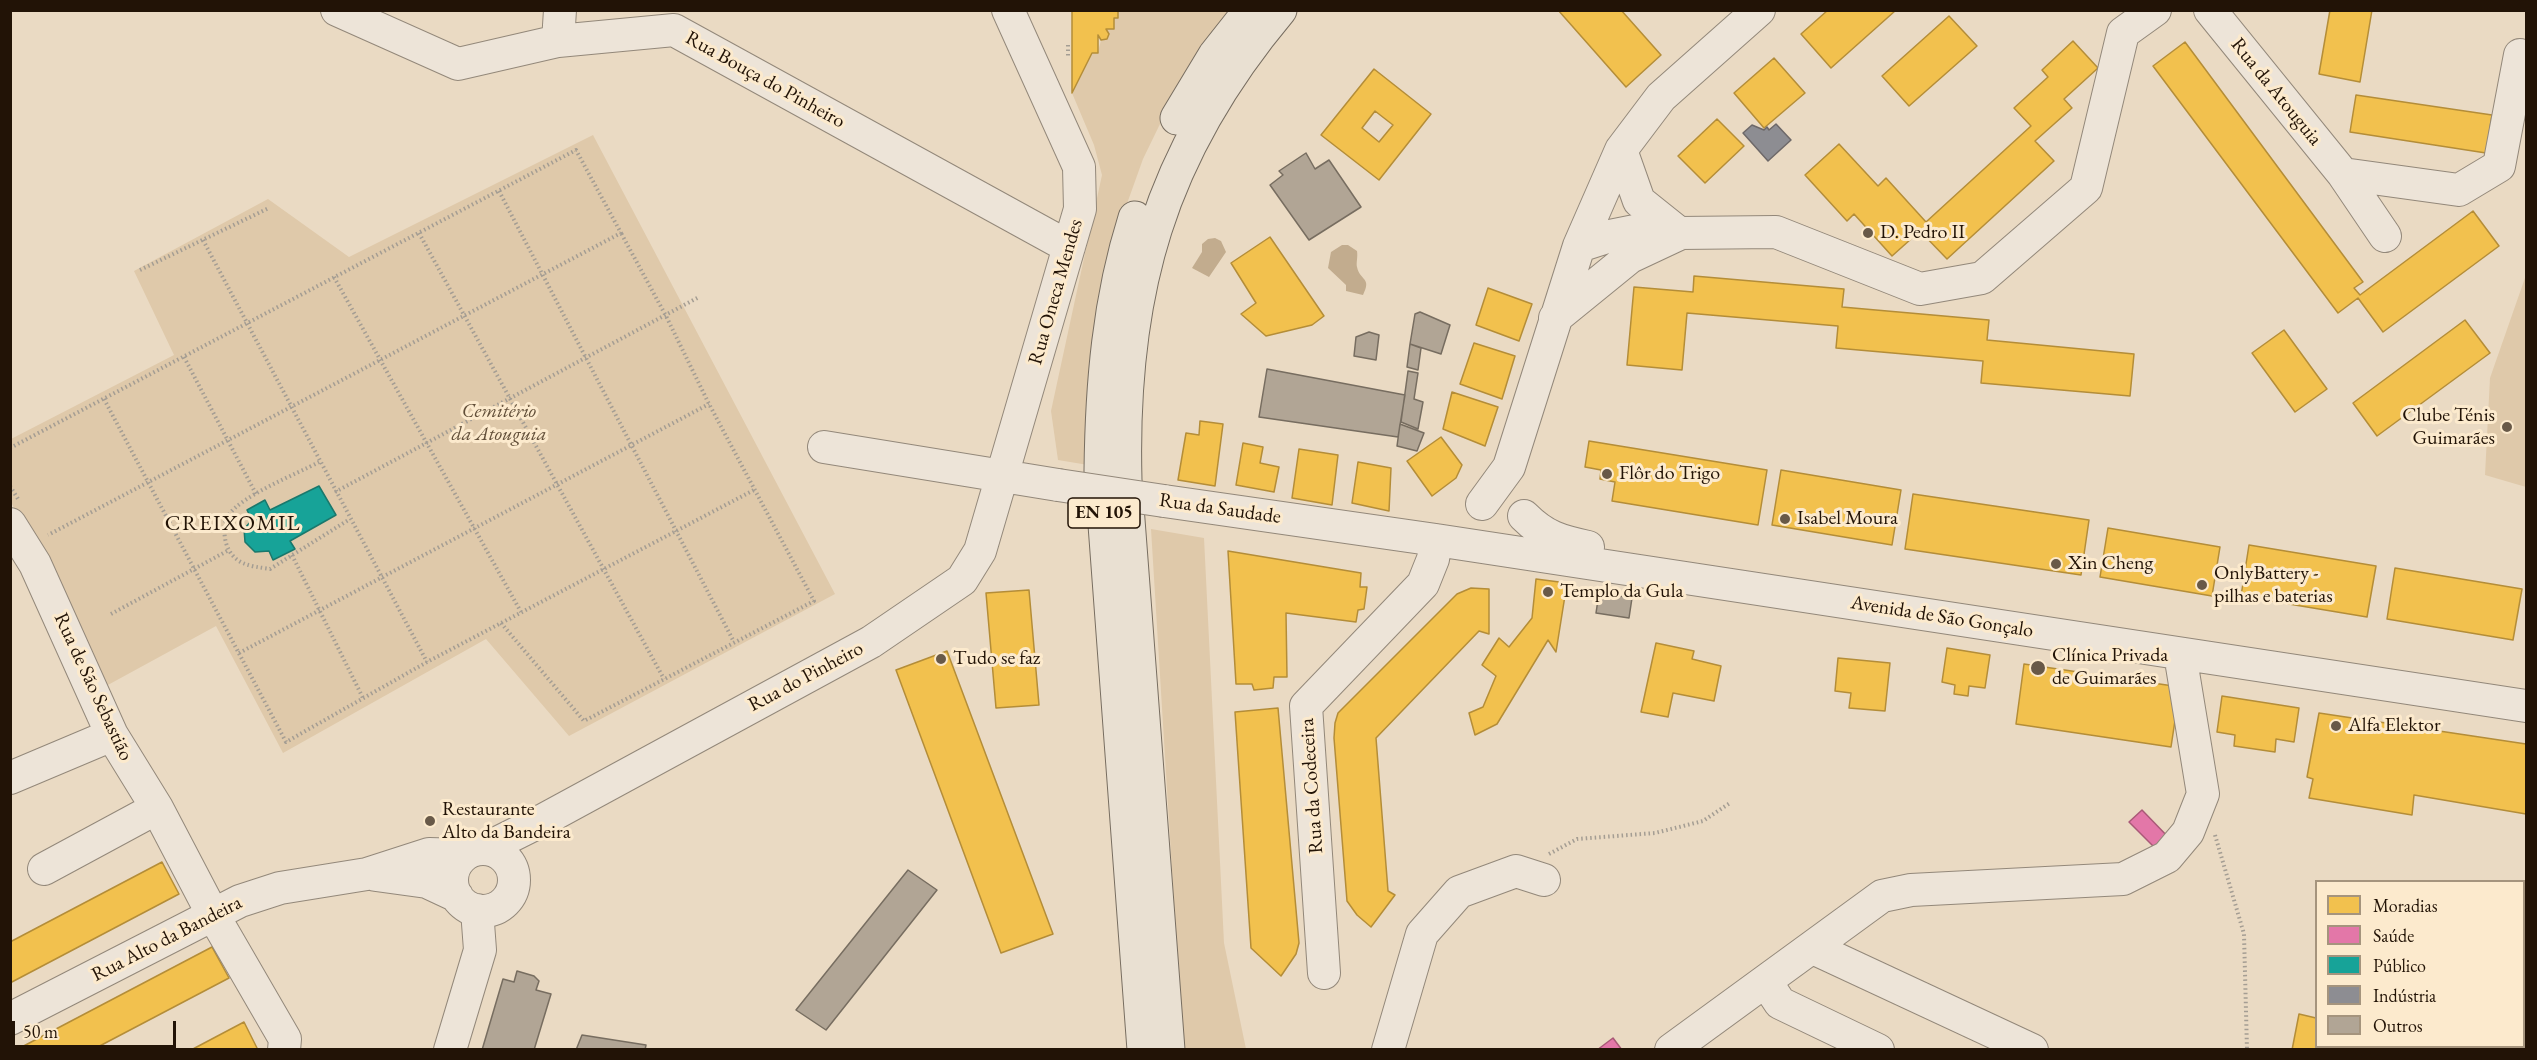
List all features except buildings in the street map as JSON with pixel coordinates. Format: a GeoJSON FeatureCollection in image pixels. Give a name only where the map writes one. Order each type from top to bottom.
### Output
{"type":"FeatureCollection","features":[{"type":"Feature","properties":{"kind":"highway","name":"EN 105"},"geometry":{"type":"LineString","coordinates":[[1144,1050],[1101,471],[1107,351],[1118,278],[1148,182],[1178,116],[1194,88],[1215,55],[1251,10]]}},
{"type":"Feature","properties":{"kind":"highway","name":"EN 105"},"geometry":{"type":"LineString","coordinates":[[1168,1050],[1125,480],[1124,446],[1129,360],[1133,323],[1144,268],[1175,174],[1195,132],[1217,94],[1280,10]]}},
{"type":"Feature","properties":{"kind":"street","name":"Rua Bouça do Pinheiro"},"geometry":{"type":"LineString","coordinates":[[337,10],[458,64],[559,26],[674,20],[1069,247]]}},
{"type":"Feature","properties":{"kind":"street","name":"Rua Oneca Mendes"},"geometry":{"type":"LineString","coordinates":[[1004,476],[1080,209],[1079,167],[1008,10]]}},
{"type":"Feature","properties":{"kind":"street"},"geometry":{"type":"LineString","coordinates":[[1509,467],[1525,526],[1517,543],[1494,550],[1480,542],[1474,533],[1472,522],[1479,507],[1509,467],[1579,246],[1621,150],[1661,97],[1759,10]]}},
{"type":"Feature","properties":{"kind":"street"},"geometry":{"type":"LineString","coordinates":[[1579,246],[1610,236],[1645,229],[1679,233],[1776,232],[1920,289],[1982,278],[2086,188],[2123,33],[2155,10]]}},
{"type":"Feature","properties":{"kind":"street","name":"Rua da Atouguia"},"geometry":{"type":"LineString","coordinates":[[2210,10],[2343,174],[2385,236]]}},
{"type":"Feature","properties":{"kind":"street"},"geometry":{"type":"LineString","coordinates":[[2343,174],[2459,190],[2499,166],[2520,55]]}},
{"type":"Feature","properties":{"kind":"street"},"geometry":{"type":"LineString","coordinates":[[1621,150],[1639,201],[1679,233]]}},
{"type":"Feature","properties":{"kind":"street"},"geometry":{"type":"LineString","coordinates":[[1555,318],[1630,257],[1679,233]]}},
{"type":"Feature","properties":{"kind":"street"},"geometry":{"type":"LineString","coordinates":[[1579,246],[1607,256],[1630,257]]}},
{"type":"Feature","properties":{"kind":"street","name":"Rua da Saudade"},"geometry":{"type":"LineString","coordinates":[[824,447],[1058,485],[1494,550]]}},
{"type":"Feature","properties":{"kind":"street","name":"Rua do Pinheiro"},"geometry":{"type":"LineString","coordinates":[[474,852],[544,819],[871,642],[962,580],[980,551],[1004,476]]}},
{"type":"Feature","properties":{"kind":"street"},"geometry":{"type":"LineString","coordinates":[[1436,540],[1491,499],[1501,498],[1511,501],[1521,512]]}},
{"type":"Feature","properties":{"kind":"street","name":"Avenida de São Gonçalo"},"geometry":{"type":"LineString","coordinates":[[1521,512],[1536,528],[1555,539],[1591,548],[2526,689]]}},
{"type":"Feature","properties":{"kind":"street","name":"Rua de São Sebastião"},"geometry":{"type":"LineString","coordinates":[[15,514],[112,735],[157,808],[200,885],[212,913],[285,1040],[284,1050]]}},
{"type":"Feature","properties":{"kind":"street","name":"Rua da Codeceira"},"geometry":{"type":"LineString","coordinates":[[1324,973],[1306,706],[1423,584],[1433,559],[1436,540]]}},
{"type":"Feature","properties":{"kind":"street","name":"Avenida de São Gonçalo"},"geometry":{"type":"LineString","coordinates":[[1494,550],[2526,706]]}},
{"type":"Feature","properties":{"kind":"street"},"geometry":{"type":"LineString","coordinates":[[1671,1050],[1882,896],[1902,892],[2123,879],[2167,857],[2188,832],[2204,794],[2181,654]]}},
{"type":"Feature","properties":{"kind":"street"},"geometry":{"type":"LineString","coordinates":[[10,777],[112,735]]}},
{"type":"Feature","properties":{"kind":"street"},"geometry":{"type":"LineString","coordinates":[[44,869],[157,808]]}},
{"type":"Feature","properties":{"kind":"street"},"geometry":{"type":"LineString","coordinates":[[467,903],[488,911],[503,904],[510,896],[530,844],[544,819]]}},
{"type":"Feature","properties":{"kind":"street"},"geometry":{"type":"LineString","coordinates":[[450,1050],[480,950],[467,903],[452,885],[457,863],[474,852],[497,851],[506,858],[513,870],[514,881]]}},
{"type":"Feature","properties":{"kind":"street","name":"Rua Alto da Bandeira"},"geometry":{"type":"LineString","coordinates":[[10,1019],[240,900],[280,888],[367,874],[429,854],[474,852]]}},
{"type":"Feature","properties":{"kind":"street","name":"Rua Alto da Bandeira"},"geometry":{"type":"LineString","coordinates":[[367,874],[427,882],[467,903]]}},
{"type":"Feature","properties":{"kind":"street"},"geometry":{"type":"LineString","coordinates":[[1389,1050],[1422,934],[1459,892],[1530,876]]}},
{"type":"Feature","properties":{"kind":"street"},"geometry":{"type":"LineString","coordinates":[[1813,948],[2032,1050]]}},
{"type":"Feature","properties":{"kind":"street"},"geometry":{"type":"LineString","coordinates":[[1766,982],[1780,1003],[1878,1050]]}},
{"type":"Feature","properties":{"kind":"path"},"geometry":{"type":"LineString","coordinates":[[1068,45],[1068,57]]}},
{"type":"Feature","properties":{"kind":"path"},"geometry":{"type":"LineString","coordinates":[[10,448],[576,150],[666,316],[709,404],[814,600],[584,721],[501,622]]}},
{"type":"Feature","properties":{"kind":"path"},"geometry":{"type":"LineString","coordinates":[[499,191],[734,642]]}},
{"type":"Feature","properties":{"kind":"path"},"geometry":{"type":"LineString","coordinates":[[140,270],[269,208]]}},
{"type":"Feature","properties":{"kind":"path"},"geometry":{"type":"LineString","coordinates":[[419,233],[664,679]]}},
{"type":"Feature","properties":{"kind":"path"},"geometry":{"type":"LineString","coordinates":[[39,540],[621,233]]}},
{"type":"Feature","properties":{"kind":"path"},"geometry":{"type":"LineString","coordinates":[[203,240],[427,662]]}},
{"type":"Feature","properties":{"kind":"path"},"geometry":{"type":"LineString","coordinates":[[334,277],[521,612]]}},
{"type":"Feature","properties":{"kind":"path"},"geometry":{"type":"LineString","coordinates":[[335,492],[699,297]]}},
{"type":"Feature","properties":{"kind":"path"},"geometry":{"type":"LineString","coordinates":[[184,357],[256,494]]}},
{"type":"Feature","properties":{"kind":"path"},"geometry":{"type":"LineString","coordinates":[[104,399],[286,742],[501,622],[754,490]]}},
{"type":"Feature","properties":{"kind":"path"},"geometry":{"type":"LineString","coordinates":[[239,653],[709,404]]}},
{"type":"Feature","properties":{"kind":"path"},"geometry":{"type":"LineString","coordinates":[[319,462],[244,500],[227,516],[224,535],[229,550],[243,565],[270,569],[350,519]]}},
{"type":"Feature","properties":{"kind":"path"},"geometry":{"type":"LineString","coordinates":[[10,486],[15,514]]}},
{"type":"Feature","properties":{"kind":"path"},"geometry":{"type":"LineString","coordinates":[[111,614],[229,550]]}},
{"type":"Feature","properties":{"kind":"path"},"geometry":{"type":"LineString","coordinates":[[292,555],[363,698]]}},
{"type":"Feature","properties":{"kind":"path"},"geometry":{"type":"LineString","coordinates":[[2204,794],[2244,934],[2247,1050]]}},
{"type":"Feature","properties":{"kind":"path"},"geometry":{"type":"LineString","coordinates":[[1530,876],[1577,839],[1655,833],[1703,821],[1730,803]]}},
{"type":"Feature","properties":{"kind":"green space"},"geometry":{"type":"Polygon","coordinates":[[[1118,11],[1233,11],[1176,91],[1143,159],[1105,265],[1087,387],[1088,465],[1058,460],[1051,411],[1102,175],[1094,145],[1072,93],[1092,53],[1098,52],[1101,40],[1107,39],[1109,34],[1106,29],[1114,29],[1114,18],[1118,17],[1118,11]]]}},
{"type":"Feature","properties":{"kind":"green space","name":"Cemitério da Atouguia"},"geometry":{"type":"Polygon","coordinates":[[[593,135],[835,594],[569,736],[486,639],[283,753],[216,626],[106,686],[11,502],[11,439],[174,355],[134,271],[268,199],[349,257],[593,135]]]}},
{"type":"Feature","properties":{"kind":"green space","name":"Clube Ténis Guimarães"},"geometry":{"type":"Polygon","coordinates":[[[2526,275],[2526,487],[2485,475],[2490,378],[2526,275]]]}},
{"type":"Feature","properties":{"kind":"green space"},"geometry":{"type":"Polygon","coordinates":[[[1151,529],[1204,538],[1224,943],[1246,1049],[1183,1049],[1151,529]]]}},
{"type":"Feature","properties":{"kind":"shaded area"},"geometry":{"type":"Polygon","coordinates":[[[1215,238],[1221,241],[1226,252],[1209,277],[1192,268],[1202,252],[1202,244],[1208,239],[1215,238]]]}},
{"type":"Feature","properties":{"kind":"shaded area"},"geometry":{"type":"Polygon","coordinates":[[[1342,245],[1348,245],[1357,251],[1358,271],[1366,282],[1363,295],[1346,291],[1346,285],[1328,268],[1331,252],[1342,245]]]}},
{"type":"Feature","properties":{"kind":"place","name":"D. Pedro II"},"geometry":{"type":"Point","coordinates":[1868,233]}},
{"type":"Feature","properties":{"kind":"place","name":"Clube Ténis Guimarães"},"geometry":{"type":"Point","coordinates":[2507,427]}},
{"type":"Feature","properties":{"kind":"place","name":"Flôr do Trigo"},"geometry":{"type":"Point","coordinates":[1607,474]}},
{"type":"Feature","properties":{"kind":"place","name":"Isabel Moura"},"geometry":{"type":"Point","coordinates":[1785,519]}},
{"type":"Feature","properties":{"kind":"place","name":"Xin Cheng"},"geometry":{"type":"Point","coordinates":[2056,564]}},
{"type":"Feature","properties":{"kind":"place","name":"OnlyBattery - pilhas e baterias"},"geometry":{"type":"Point","coordinates":[2202,585]}},
{"type":"Feature","properties":{"kind":"place","name":"Templo da Gula"},"geometry":{"type":"Point","coordinates":[1548,592]}},
{"type":"Feature","properties":{"kind":"place","name":"Tudo se faz"},"geometry":{"type":"Point","coordinates":[941,659]}},
{"type":"Feature","properties":{"kind":"place","name":"Clínica Privada de Guimarães"},"geometry":{"type":"Point","coordinates":[2038,668]}},
{"type":"Feature","properties":{"kind":"place","name":"Alfa Elektor"},"geometry":{"type":"Point","coordinates":[2336,726]}},
{"type":"Feature","properties":{"kind":"place","name":"Restaurante Alto da Bandeira"},"geometry":{"type":"Point","coordinates":[430,821]}},
{"type":"Feature","properties":{"kind":"district","name":"CREIXOMIL"},"geometry":{"type":"Point","coordinates":[233,524]}}]}
